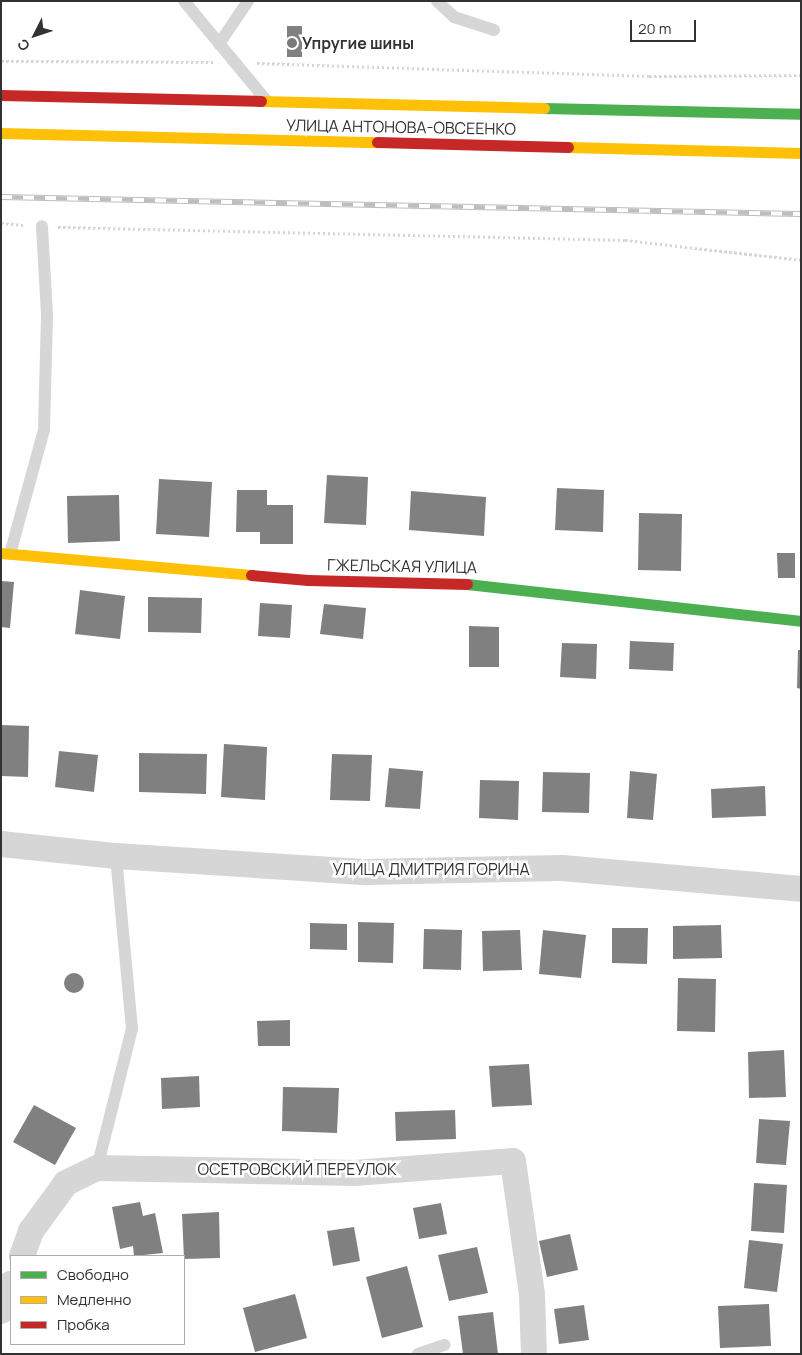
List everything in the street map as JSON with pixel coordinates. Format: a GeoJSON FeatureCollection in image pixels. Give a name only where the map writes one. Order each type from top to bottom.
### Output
{"type":"FeatureCollection","features":[{"type":"Feature","properties":{"kind":"main road","name":"УЛИЦА АНТОНОВА-ОВСЕЕНКО"},"geometry":{"type":"LineString","coordinates":[[1,95],[801,114]]}},
{"type":"Feature","properties":{"kind":"main road"},"geometry":{"type":"LineString","coordinates":[[437,105],[424,123],[427,134],[439,144]]}},
{"type":"Feature","properties":{"kind":"main road","name":"УЛИЦА АНТОНОВА-ОВСЕЕНКО"},"geometry":{"type":"LineString","coordinates":[[1,133],[801,153]]}},
{"type":"Feature","properties":{"kind":"main road","name":"ГЖЕЛЬСКАЯ УЛИЦА"},"geometry":{"type":"LineString","coordinates":[[5,554],[308,580],[493,584],[801,621]]}},
{"type":"Feature","properties":{"kind":"street","name":"УЛИЦА ДМИТРИЯ ГОРИНА"},"geometry":{"type":"LineString","coordinates":[[1,844],[116,856],[366,872],[562,868],[801,888]]}},
{"type":"Feature","properties":{"kind":"street","name":"ОСЕТРОВСКИЙ ПЕРЕУЛОК"},"geometry":{"type":"LineString","coordinates":[[22,1255],[31,1231],[66,1183],[97,1168],[354,1172],[514,1161],[532,1295],[534,1354]]}},
{"type":"Feature","properties":{"kind":"street"},"geometry":{"type":"LineString","coordinates":[[1,1311],[10,1287]]}},
{"type":"Feature","properties":{"kind":"lane"},"geometry":{"type":"LineString","coordinates":[[184,1],[268,102]]}},
{"type":"Feature","properties":{"kind":"lane"},"geometry":{"type":"LineString","coordinates":[[219,44],[248,1]]}},
{"type":"Feature","properties":{"kind":"lane"},"geometry":{"type":"LineString","coordinates":[[437,1],[454,17],[494,30]]}},
{"type":"Feature","properties":{"kind":"lane"},"geometry":{"type":"LineString","coordinates":[[5,554],[44,430],[47,314],[42,226]]}},
{"type":"Feature","properties":{"kind":"lane"},"geometry":{"type":"LineString","coordinates":[[97,1168],[132,1029],[116,856]]}},
{"type":"Feature","properties":{"kind":"lane"},"geometry":{"type":"LineString","coordinates":[[418,1354],[444,1345]]}},
{"type":"Feature","properties":{"kind":"path"},"geometry":{"type":"LineString","coordinates":[[1,61],[234,61],[288,66],[649,76],[801,75]]}},
{"type":"Feature","properties":{"kind":"path"},"geometry":{"type":"LineString","coordinates":[[1,223],[42,226],[625,240],[801,260]]}},
{"type":"Feature","properties":{"kind":"building"},"geometry":{"type":"Polygon","coordinates":[[[287,26],[302,26],[302,57],[287,57],[287,26]]]}},
{"type":"Feature","properties":{"kind":"building"},"geometry":{"type":"Polygon","coordinates":[[[327,475],[368,477],[366,525],[324,523],[327,475]]]}},
{"type":"Feature","properties":{"kind":"building"},"geometry":{"type":"Polygon","coordinates":[[[159,479],[212,482],[209,537],[156,534],[159,479]]]}},
{"type":"Feature","properties":{"kind":"building"},"geometry":{"type":"Polygon","coordinates":[[[557,488],[604,490],[603,532],[555,530],[557,488]]]}},
{"type":"Feature","properties":{"kind":"building"},"geometry":{"type":"Polygon","coordinates":[[[237,490],[267,490],[267,505],[293,505],[293,544],[260,544],[260,532],[236,532],[237,490]]]}},
{"type":"Feature","properties":{"kind":"building"},"geometry":{"type":"Polygon","coordinates":[[[411,491],[486,497],[484,536],[409,530],[411,491]]]}},
{"type":"Feature","properties":{"kind":"building"},"geometry":{"type":"Polygon","coordinates":[[[119,495],[120,541],[68,543],[67,496],[119,495]]]}},
{"type":"Feature","properties":{"kind":"building"},"geometry":{"type":"Polygon","coordinates":[[[639,513],[682,514],[681,571],[638,570],[639,513]]]}},
{"type":"Feature","properties":{"kind":"building"},"geometry":{"type":"Polygon","coordinates":[[[777,553],[795,553],[795,578],[778,578],[777,553]]]}},
{"type":"Feature","properties":{"kind":"building"},"geometry":{"type":"Polygon","coordinates":[[[1,581],[14,582],[10,628],[1,627],[1,581]]]}},
{"type":"Feature","properties":{"kind":"building"},"geometry":{"type":"Polygon","coordinates":[[[80,590],[125,596],[120,639],[75,634],[80,590]]]}},
{"type":"Feature","properties":{"kind":"building"},"geometry":{"type":"Polygon","coordinates":[[[148,597],[202,598],[201,633],[148,632],[148,597]]]}},
{"type":"Feature","properties":{"kind":"building"},"geometry":{"type":"Polygon","coordinates":[[[260,603],[292,605],[290,638],[258,636],[260,603]]]}},
{"type":"Feature","properties":{"kind":"building"},"geometry":{"type":"Polygon","coordinates":[[[324,604],[366,608],[363,639],[320,634],[324,604]]]}},
{"type":"Feature","properties":{"kind":"building"},"geometry":{"type":"Polygon","coordinates":[[[469,626],[499,627],[499,667],[469,667],[469,626]]]}},
{"type":"Feature","properties":{"kind":"building"},"geometry":{"type":"Polygon","coordinates":[[[630,641],[674,643],[673,671],[629,669],[630,641]]]}},
{"type":"Feature","properties":{"kind":"building"},"geometry":{"type":"Polygon","coordinates":[[[562,643],[597,644],[596,679],[560,677],[562,643]]]}},
{"type":"Feature","properties":{"kind":"building"},"geometry":{"type":"Polygon","coordinates":[[[798,650],[801,650],[801,689],[797,688],[798,650]]]}},
{"type":"Feature","properties":{"kind":"building"},"geometry":{"type":"Polygon","coordinates":[[[1,725],[29,726],[28,777],[1,776],[1,725]]]}},
{"type":"Feature","properties":{"kind":"building"},"geometry":{"type":"Polygon","coordinates":[[[224,744],[267,747],[265,800],[221,797],[224,744]]]}},
{"type":"Feature","properties":{"kind":"building"},"geometry":{"type":"Polygon","coordinates":[[[59,751],[98,755],[94,792],[55,787],[59,751]]]}},
{"type":"Feature","properties":{"kind":"building"},"geometry":{"type":"Polygon","coordinates":[[[139,753],[207,754],[206,794],[139,792],[139,753]]]}},
{"type":"Feature","properties":{"kind":"building"},"geometry":{"type":"Polygon","coordinates":[[[332,754],[372,755],[370,801],[330,800],[332,754]]]}},
{"type":"Feature","properties":{"kind":"building"},"geometry":{"type":"Polygon","coordinates":[[[389,768],[423,771],[420,809],[385,807],[389,768]]]}},
{"type":"Feature","properties":{"kind":"building"},"geometry":{"type":"Polygon","coordinates":[[[630,771],[657,774],[653,820],[627,818],[630,771]]]}},
{"type":"Feature","properties":{"kind":"building"},"geometry":{"type":"Polygon","coordinates":[[[543,772],[590,773],[589,813],[542,812],[543,772]]]}},
{"type":"Feature","properties":{"kind":"building"},"geometry":{"type":"Polygon","coordinates":[[[480,780],[519,781],[518,820],[479,818],[480,780]]]}},
{"type":"Feature","properties":{"kind":"building"},"geometry":{"type":"Polygon","coordinates":[[[765,786],[766,816],[712,818],[711,789],[765,786]]]}},
{"type":"Feature","properties":{"kind":"building"},"geometry":{"type":"Polygon","coordinates":[[[358,922],[394,923],[393,963],[358,962],[358,922]]]}},
{"type":"Feature","properties":{"kind":"building"},"geometry":{"type":"Polygon","coordinates":[[[310,923],[347,924],[347,950],[310,949],[310,923]]]}},
{"type":"Feature","properties":{"kind":"building"},"geometry":{"type":"Polygon","coordinates":[[[721,925],[722,958],[673,959],[673,926],[721,925]]]}},
{"type":"Feature","properties":{"kind":"building"},"geometry":{"type":"Polygon","coordinates":[[[612,928],[648,928],[647,964],[612,963],[612,928]]]}},
{"type":"Feature","properties":{"kind":"building"},"geometry":{"type":"Polygon","coordinates":[[[424,929],[462,930],[461,970],[423,969],[424,929]]]}},
{"type":"Feature","properties":{"kind":"building"},"geometry":{"type":"Polygon","coordinates":[[[520,930],[522,970],[483,971],[482,931],[520,930]]]}},
{"type":"Feature","properties":{"kind":"building"},"geometry":{"type":"Polygon","coordinates":[[[543,930],[586,935],[581,978],[539,974],[543,930]]]}},
{"type":"Feature","properties":{"kind":"building"},"geometry":{"type":"Polygon","coordinates":[[[74,973],[81,976],[84,983],[81,990],[74,993],[67,990],[64,983],[67,976],[74,973]]]}},
{"type":"Feature","properties":{"kind":"building"},"geometry":{"type":"Polygon","coordinates":[[[678,978],[716,979],[715,1032],[677,1031],[678,978]]]}},
{"type":"Feature","properties":{"kind":"building"},"geometry":{"type":"Polygon","coordinates":[[[290,1020],[290,1046],[258,1046],[257,1021],[290,1020]]]}},
{"type":"Feature","properties":{"kind":"building"},"geometry":{"type":"Polygon","coordinates":[[[784,1050],[786,1097],[749,1098],[748,1052],[784,1050]]]}},
{"type":"Feature","properties":{"kind":"building"},"geometry":{"type":"Polygon","coordinates":[[[529,1064],[532,1105],[492,1107],[489,1066],[529,1064]]]}},
{"type":"Feature","properties":{"kind":"building"},"geometry":{"type":"Polygon","coordinates":[[[199,1076],[200,1107],[162,1109],[161,1078],[199,1076]]]}},
{"type":"Feature","properties":{"kind":"building"},"geometry":{"type":"Polygon","coordinates":[[[283,1087],[339,1088],[337,1133],[282,1131],[283,1087]]]}},
{"type":"Feature","properties":{"kind":"building"},"geometry":{"type":"Polygon","coordinates":[[[34,1105],[76,1128],[55,1165],[13,1142],[34,1105]]]}},
{"type":"Feature","properties":{"kind":"building"},"geometry":{"type":"Polygon","coordinates":[[[455,1110],[456,1139],[396,1141],[395,1112],[455,1110]]]}},
{"type":"Feature","properties":{"kind":"building"},"geometry":{"type":"Polygon","coordinates":[[[759,1119],[790,1121],[786,1165],[756,1163],[759,1119]]]}},
{"type":"Feature","properties":{"kind":"building"},"geometry":{"type":"Polygon","coordinates":[[[754,1183],[787,1185],[784,1233],[751,1231],[754,1183]]]}},
{"type":"Feature","properties":{"kind":"building"},"geometry":{"type":"Polygon","coordinates":[[[140,1202],[143,1216],[155,1213],[163,1253],[134,1255],[133,1246],[120,1249],[112,1207],[140,1202]]]}},
{"type":"Feature","properties":{"kind":"building"},"geometry":{"type":"Polygon","coordinates":[[[441,1203],[447,1234],[419,1239],[413,1208],[441,1203]]]}},
{"type":"Feature","properties":{"kind":"building"},"geometry":{"type":"Polygon","coordinates":[[[219,1212],[220,1258],[185,1259],[182,1214],[219,1212]]]}},
{"type":"Feature","properties":{"kind":"building"},"geometry":{"type":"Polygon","coordinates":[[[354,1227],[360,1261],[333,1266],[327,1231],[354,1227]]]}},
{"type":"Feature","properties":{"kind":"building"},"geometry":{"type":"Polygon","coordinates":[[[570,1234],[578,1270],[547,1277],[539,1241],[570,1234]]]}},
{"type":"Feature","properties":{"kind":"building"},"geometry":{"type":"Polygon","coordinates":[[[749,1240],[783,1244],[777,1292],[744,1288],[749,1240]]]}},
{"type":"Feature","properties":{"kind":"building"},"geometry":{"type":"Polygon","coordinates":[[[477,1247],[488,1293],[449,1301],[438,1255],[477,1247]]]}},
{"type":"Feature","properties":{"kind":"building"},"geometry":{"type":"Polygon","coordinates":[[[407,1266],[423,1327],[382,1338],[366,1277],[407,1266]]]}},
{"type":"Feature","properties":{"kind":"building"},"geometry":{"type":"Polygon","coordinates":[[[295,1294],[307,1338],[255,1352],[243,1308],[295,1294]]]}},
{"type":"Feature","properties":{"kind":"building"},"geometry":{"type":"Polygon","coordinates":[[[769,1304],[771,1346],[720,1348],[718,1306],[769,1304]]]}},
{"type":"Feature","properties":{"kind":"building"},"geometry":{"type":"Polygon","coordinates":[[[584,1305],[589,1340],[559,1344],[554,1309],[584,1305]]]}},
{"type":"Feature","properties":{"kind":"building"},"geometry":{"type":"Polygon","coordinates":[[[493,1312],[498,1354],[463,1354],[458,1316],[493,1312]]]}},
{"type":"Feature","properties":{"kind":"railway"},"geometry":{"type":"LineString","coordinates":[[1,197],[801,214]]}},
{"type":"Feature","properties":{"kind":"traffic: fast"},"geometry":{"type":"LineString","coordinates":[[544,108],[801,114]]}},
{"type":"Feature","properties":{"kind":"traffic: fast"},"geometry":{"type":"LineString","coordinates":[[467,584],[801,621]]}},
{"type":"Feature","properties":{"kind":"traffic: slow"},"geometry":{"type":"LineString","coordinates":[[261,101],[544,108]]}},
{"type":"Feature","properties":{"kind":"traffic: slow"},"geometry":{"type":"LineString","coordinates":[[1,133],[377,142]]}},
{"type":"Feature","properties":{"kind":"traffic: slow"},"geometry":{"type":"LineString","coordinates":[[568,147],[801,153]]}},
{"type":"Feature","properties":{"kind":"traffic: slow"},"geometry":{"type":"LineString","coordinates":[[1,553],[251,575]]}},
{"type":"Feature","properties":{"kind":"traffic: jam"},"geometry":{"type":"LineString","coordinates":[[1,95],[261,101]]}},
{"type":"Feature","properties":{"kind":"traffic: jam"},"geometry":{"type":"LineString","coordinates":[[377,142],[568,147]]}},
{"type":"Feature","properties":{"kind":"traffic: jam"},"geometry":{"type":"LineString","coordinates":[[251,575],[308,580],[467,584]]}},
{"type":"Feature","properties":{"kind":"place","name":"Упругие шины"},"geometry":{"type":"Point","coordinates":[292,43]}}]}
